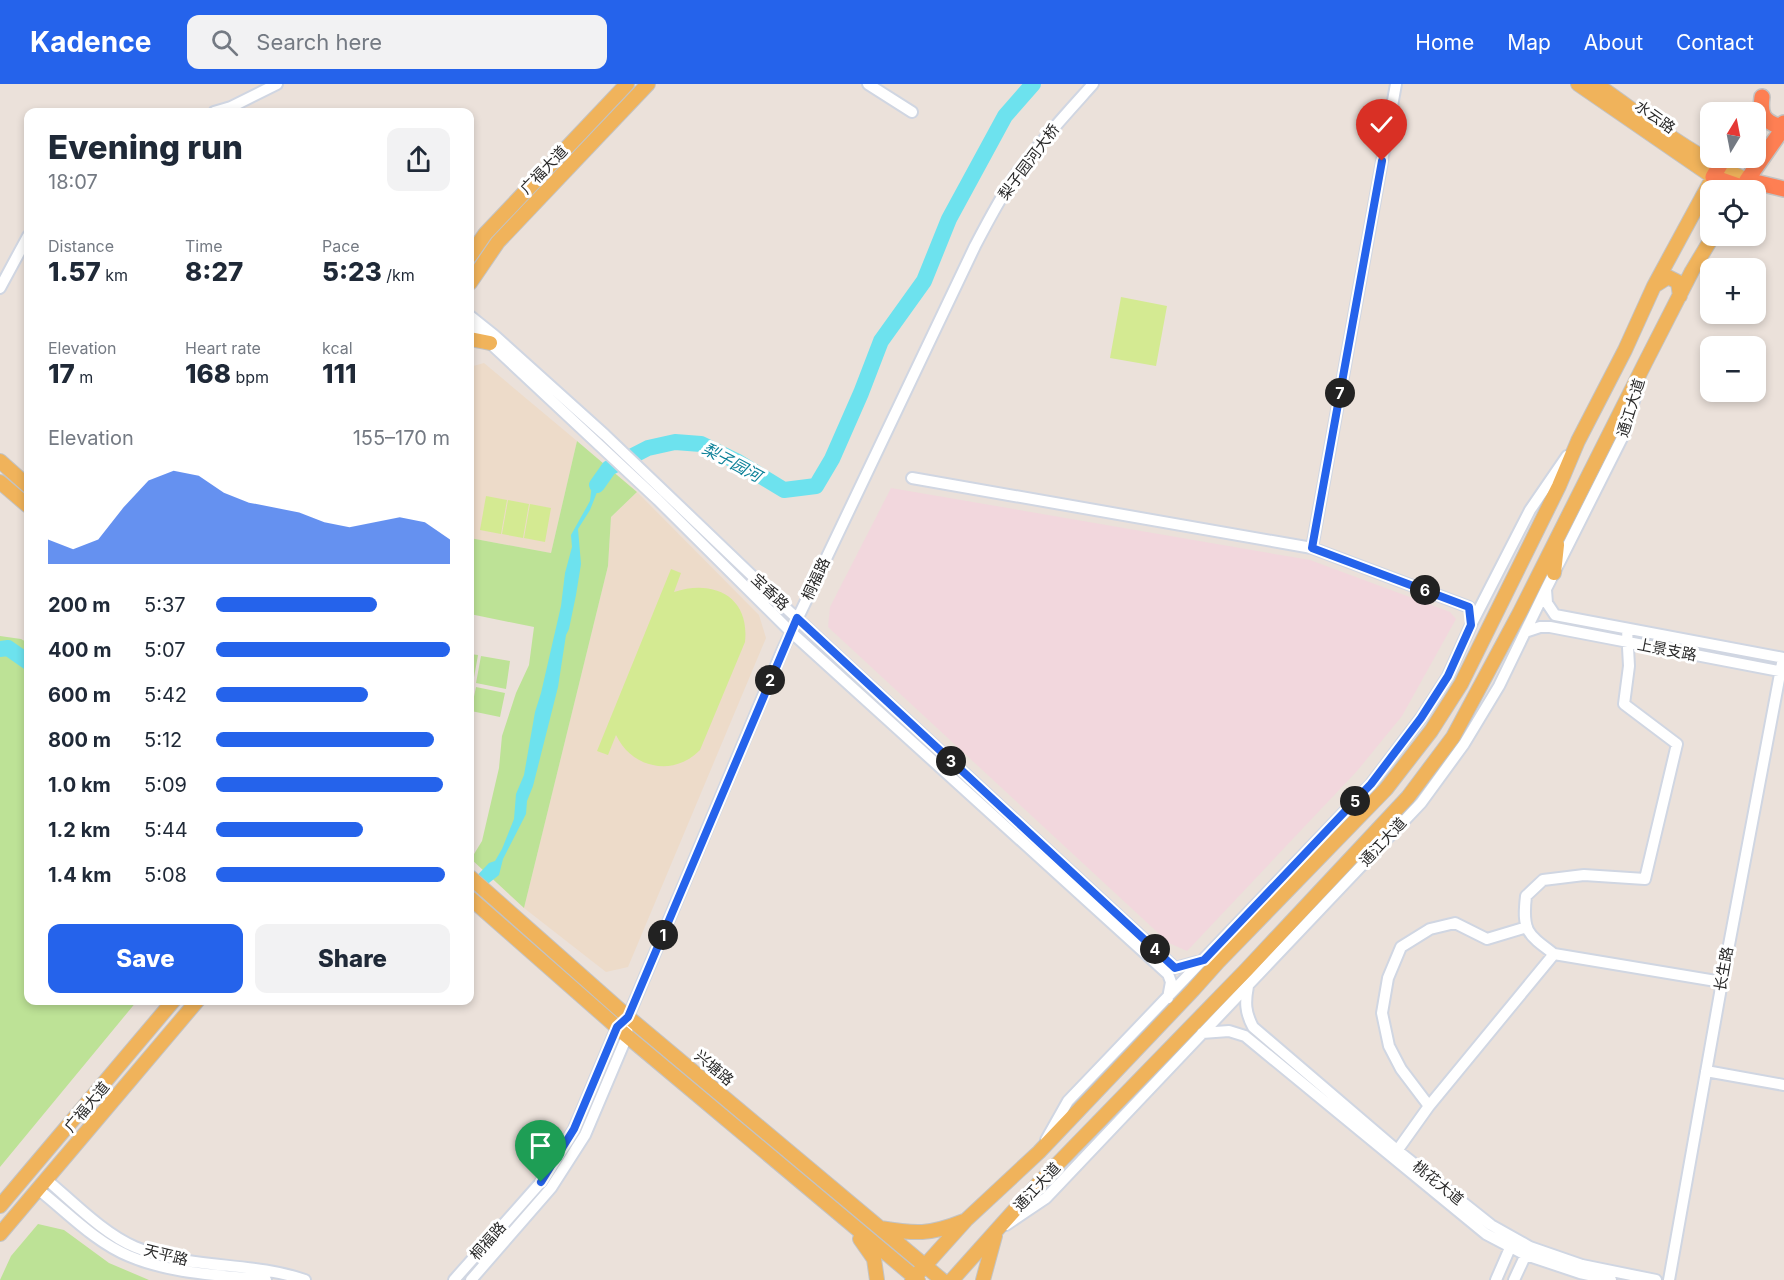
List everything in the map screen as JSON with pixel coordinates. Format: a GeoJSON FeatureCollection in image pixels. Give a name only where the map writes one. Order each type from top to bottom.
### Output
{"type":"FeatureCollection","features":[{"type":"Feature","properties":{"kind":"highway"},"geometry":{"type":"LineString","coordinates":[[1766,91],[1760,109],[1763,118],[1770,123],[1784,125]]}},
{"type":"Feature","properties":{"kind":"highway"},"geometry":{"type":"LineString","coordinates":[[1752,180],[1784,125]]}},
{"type":"Feature","properties":{"kind":"highway"},"geometry":{"type":"LineString","coordinates":[[1719,168],[1736,180]]}},
{"type":"Feature","properties":{"kind":"highway"},"geometry":{"type":"LineString","coordinates":[[1766,189],[1784,189]]}},
{"type":"Feature","properties":{"kind":"highway"},"geometry":{"type":"LineString","coordinates":[[1766,193],[1784,198]]}},
{"type":"Feature","properties":{"kind":"main road","name":"广福大道"},"geometry":{"type":"LineString","coordinates":[[474,250],[485,234],[627,84]]}},
{"type":"Feature","properties":{"kind":"main road","name":"广福大道"},"geometry":{"type":"LineString","coordinates":[[474,277],[498,242],[648,84]]}},
{"type":"Feature","properties":{"kind":"main road","name":"水云路"},"geometry":{"type":"LineString","coordinates":[[1578,84],[1700,156]]}},
{"type":"Feature","properties":{"kind":"main road","name":"水云路"},"geometry":{"type":"LineString","coordinates":[[1596,84],[1700,155]]}},
{"type":"Feature","properties":{"kind":"main road","name":"通江大道"},"geometry":{"type":"LineString","coordinates":[[915,1279],[966,1220],[1039,1152],[1218,962],[1386,789],[1431,731],[1466,674],[1559,486],[1578,441],[1625,350],[1654,286],[1717,168]]}},
{"type":"Feature","properties":{"kind":"main road","name":"通江大道"},"geometry":{"type":"LineString","coordinates":[[952,1280],[1037,1185],[1230,986],[1408,797],[1453,737],[1708,246]]}},
{"type":"Feature","properties":{"kind":"main road"},"geometry":{"type":"LineString","coordinates":[[1654,286],[1668,277],[1678,282],[1680,296]]}},
{"type":"Feature","properties":{"kind":"main road"},"geometry":{"type":"LineString","coordinates":[[474,340],[490,344]]}},
{"type":"Feature","properties":{"kind":"main road"},"geometry":{"type":"LineString","coordinates":[[0,461],[24,482]]}},
{"type":"Feature","properties":{"kind":"main road"},"geometry":{"type":"LineString","coordinates":[[0,482],[24,503]]}},
{"type":"Feature","properties":{"kind":"main road"},"geometry":{"type":"LineString","coordinates":[[1554,573],[1558,535]]}},
{"type":"Feature","properties":{"kind":"main road","name":"兴塘路"},"geometry":{"type":"LineString","coordinates":[[474,881],[628,1017],[942,1280]]}},
{"type":"Feature","properties":{"kind":"main road","name":"兴塘路"},"geometry":{"type":"LineString","coordinates":[[474,902],[622,1031],[915,1279]]}},
{"type":"Feature","properties":{"kind":"main road","name":"广福大道"},"geometry":{"type":"LineString","coordinates":[[0,1206],[170,1005]]}},
{"type":"Feature","properties":{"kind":"main road","name":"广福大道"},"geometry":{"type":"LineString","coordinates":[[0,1234],[194,1005]]}},
{"type":"Feature","properties":{"kind":"main road"},"geometry":{"type":"LineString","coordinates":[[847,1220],[874,1258],[877,1280]]}},
{"type":"Feature","properties":{"kind":"main road"},"geometry":{"type":"LineString","coordinates":[[880,1228],[922,1233],[941,1230],[966,1220]]}},
{"type":"Feature","properties":{"kind":"main road"},"geometry":{"type":"LineString","coordinates":[[983,1280],[996,1232]]}},
{"type":"Feature","properties":{"kind":"street"},"geometry":{"type":"LineString","coordinates":[[227,108],[277,84]]}},
{"type":"Feature","properties":{"kind":"street"},"geometry":{"type":"LineString","coordinates":[[868,84],[912,112]]}},
{"type":"Feature","properties":{"kind":"street","name":"梨子园河大桥"},"geometry":{"type":"LineString","coordinates":[[975,246],[994,209],[1017,174],[1093,84]]}},
{"type":"Feature","properties":{"kind":"street"},"geometry":{"type":"LineString","coordinates":[[1312,548],[1396,84]]}},
{"type":"Feature","properties":{"kind":"street"},"geometry":{"type":"LineString","coordinates":[[0,288],[24,243]]}},
{"type":"Feature","properties":{"kind":"street","name":"桐福路"},"geometry":{"type":"LineString","coordinates":[[454,1280],[541,1182],[574,1129],[622,1031],[797,618],[975,246]]}},
{"type":"Feature","properties":{"kind":"street","name":"宝香路"},"geometry":{"type":"LineString","coordinates":[[474,319],[605,435],[791,632],[1171,971]]}},
{"type":"Feature","properties":{"kind":"street","name":"宝香路"},"geometry":{"type":"LineString","coordinates":[[474,331],[597,444],[662,496],[797,618],[1171,971]]}},
{"type":"Feature","properties":{"kind":"street","name":"通江大道"},"geometry":{"type":"LineString","coordinates":[[996,1232],[1046,1198],[1420,803],[1476,725],[1499,686],[1625,432],[1645,363]]}},
{"type":"Feature","properties":{"kind":"street","name":"通江大道"},"geometry":{"type":"LineString","coordinates":[[1039,1152],[1068,1101],[1371,784],[1421,718],[1448,676],[1471,625],[1530,510],[1578,441]]}},
{"type":"Feature","properties":{"kind":"street"},"geometry":{"type":"LineString","coordinates":[[912,478],[1312,548],[1469,607]]}},
{"type":"Feature","properties":{"kind":"street","name":"上景支路"},"geometry":{"type":"LineString","coordinates":[[1546,589],[1547,603],[1555,615],[1783,658]]}},
{"type":"Feature","properties":{"kind":"street"},"geometry":{"type":"LineString","coordinates":[[1469,607],[1489,591]]}},
{"type":"Feature","properties":{"kind":"street"},"geometry":{"type":"LineString","coordinates":[[1469,607],[1471,625]]}},
{"type":"Feature","properties":{"kind":"street","name":"上景支路"},"geometry":{"type":"LineString","coordinates":[[1525,632],[1540,627],[1550,627],[1782,672]]}},
{"type":"Feature","properties":{"kind":"street"},"geometry":{"type":"LineString","coordinates":[[1627,629],[1629,666],[1624,704],[1677,744],[1645,879],[1584,874],[1543,880],[1526,896],[1523,919],[1531,937],[1554,954],[1722,982]]}},
{"type":"Feature","properties":{"kind":"street","name":"长生路"},"geometry":{"type":"LineString","coordinates":[[1669,1280],[1783,658]]}},
{"type":"Feature","properties":{"kind":"street"},"geometry":{"type":"LineString","coordinates":[[1429,1106],[1401,1069],[1389,1046],[1382,1013],[1388,978],[1401,947],[1430,929],[1455,923],[1487,939],[1527,927]]}},
{"type":"Feature","properties":{"kind":"street"},"geometry":{"type":"LineString","coordinates":[[1395,1154],[1429,1106],[1554,954]]}},
{"type":"Feature","properties":{"kind":"street"},"geometry":{"type":"LineString","coordinates":[[1168,998],[1171,971],[1204,960]]}},
{"type":"Feature","properties":{"kind":"street","name":"桃花大道"},"geometry":{"type":"LineString","coordinates":[[1248,986],[1245,1006],[1253,1027],[1395,1154]]}},
{"type":"Feature","properties":{"kind":"street","name":"桐福路"},"geometry":{"type":"LineString","coordinates":[[471,1280],[557,1180],[585,1135],[622,1031]]}},
{"type":"Feature","properties":{"kind":"street","name":"桃花大道"},"geometry":{"type":"LineString","coordinates":[[1202,1033],[1230,1031],[1245,1036],[1512,1243],[1580,1273],[1611,1280]]}},
{"type":"Feature","properties":{"kind":"street"},"geometry":{"type":"LineString","coordinates":[[1706,1071],[1784,1086]]}},
{"type":"Feature","properties":{"kind":"street","name":"天平路"},"geometry":{"type":"LineString","coordinates":[[43,1185],[107,1244],[128,1256],[174,1269],[266,1280]]}},
{"type":"Feature","properties":{"kind":"street","name":"天平路"},"geometry":{"type":"LineString","coordinates":[[43,1185],[133,1246],[182,1261],[277,1272],[305,1280]]}},
{"type":"Feature","properties":{"kind":"street"},"geometry":{"type":"LineString","coordinates":[[1496,1280],[1512,1243]]}},
{"type":"Feature","properties":{"kind":"street"},"geometry":{"type":"LineString","coordinates":[[1514,1280],[1528,1251]]}},
{"type":"Feature","properties":{"kind":"street","name":"桃花大道"},"geometry":{"type":"LineString","coordinates":[[1528,1251],[1656,1280]]}},
{"type":"Feature","properties":{"kind":"shaded area"},"geometry":{"type":"Polygon","coordinates":[[[484,363],[577,441],[551,553],[474,539],[474,366],[484,363]]]}},
{"type":"Feature","properties":{"kind":"shaded area"},"geometry":{"type":"Polygon","coordinates":[[[891,488],[1310,560],[1450,612],[1456,619],[1402,716],[1357,771],[1187,951],[1169,943],[828,627],[830,607],[891,488]]]}},
{"type":"Feature","properties":{"kind":"shaded area"},"geometry":{"type":"Polygon","coordinates":[[[637,492],[759,615],[766,638],[628,967],[606,972],[524,908],[608,566],[611,517],[637,492]]]}},
{"type":"Feature","properties":{"kind":"green space"},"geometry":{"type":"Polygon","coordinates":[[[1121,297],[1167,306],[1156,366],[1110,358],[1121,297]]]}},
{"type":"Feature","properties":{"kind":"green space"},"geometry":{"type":"Polygon","coordinates":[[[577,441],[637,492],[611,517],[608,566],[524,908],[474,862],[474,854],[482,841],[499,768],[502,736],[516,693],[529,665],[534,627],[474,615],[474,539],[551,553],[577,441]]]}},
{"type":"Feature","properties":{"kind":"green space"},"geometry":{"type":"Polygon","coordinates":[[[486,496],[507,500],[501,534],[480,530],[486,496]]]}},
{"type":"Feature","properties":{"kind":"green space"},"geometry":{"type":"Polygon","coordinates":[[[508,500],[529,504],[523,538],[502,534],[508,500]]]}},
{"type":"Feature","properties":{"kind":"green space"},"geometry":{"type":"Polygon","coordinates":[[[530,504],[551,508],[545,542],[524,538],[530,504]]]}},
{"type":"Feature","properties":{"kind":"green space"},"geometry":{"type":"Polygon","coordinates":[[[671,569],[681,573],[674,592],[702,588],[715,590],[726,595],[735,603],[742,613],[745,642],[700,750],[690,759],[666,766],[643,762],[623,747],[616,735],[608,755],[597,751],[671,569]]]}},
{"type":"Feature","properties":{"kind":"green space"},"geometry":{"type":"Polygon","coordinates":[[[0,636],[24,641],[24,1005],[134,1005],[0,1167],[0,636]]]}},
{"type":"Feature","properties":{"kind":"green space"},"geometry":{"type":"Polygon","coordinates":[[[474,654],[478,655],[474,677],[474,654]]]}},
{"type":"Feature","properties":{"kind":"green space"},"geometry":{"type":"Polygon","coordinates":[[[481,656],[510,661],[506,689],[476,683],[481,656]]]}},
{"type":"Feature","properties":{"kind":"green space"},"geometry":{"type":"Polygon","coordinates":[[[476,687],[505,693],[500,717],[474,712],[476,687]]]}},
{"type":"Feature","properties":{"kind":"green space"},"geometry":{"type":"Polygon","coordinates":[[[38,1224],[64,1230],[109,1263],[149,1280],[0,1280],[11,1256],[38,1224]]]}},
{"type":"Feature","properties":{"kind":"water"},"geometry":{"type":"Polygon","coordinates":[[[606,466],[614,473],[609,474],[601,482],[590,510],[578,529],[581,564],[576,595],[566,635],[558,687],[533,786],[527,801],[526,814],[503,859],[499,875],[474,895],[474,879],[489,863],[495,861],[514,819],[516,794],[524,775],[535,712],[561,606],[565,573],[572,547],[571,535],[590,501],[592,484],[606,466]]]}},
{"type":"Feature","properties":{"kind":"waterway","name":"梨子园河"},"geometry":{"type":"LineString","coordinates":[[597,485],[609,468],[648,448],[675,442],[701,444],[738,462],[784,490],[816,486],[832,459],[881,341],[924,281],[949,219],[1005,116],[1033,84]]}},
{"type":"Feature","properties":{"kind":"waterway","name":"梨子园河"},"geometry":{"type":"LineString","coordinates":[[0,649],[8,648],[24,659]]}},
{"type":"Feature","properties":{"kind":"route"},"geometry":{"type":"LineString","coordinates":[[541,1182],[574,1129],[617,1027],[628,1017],[797,618],[1175,968],[1204,960],[1371,784],[1421,718],[1448,676],[1471,625],[1469,607],[1312,548],[1382,161]]}}]}
